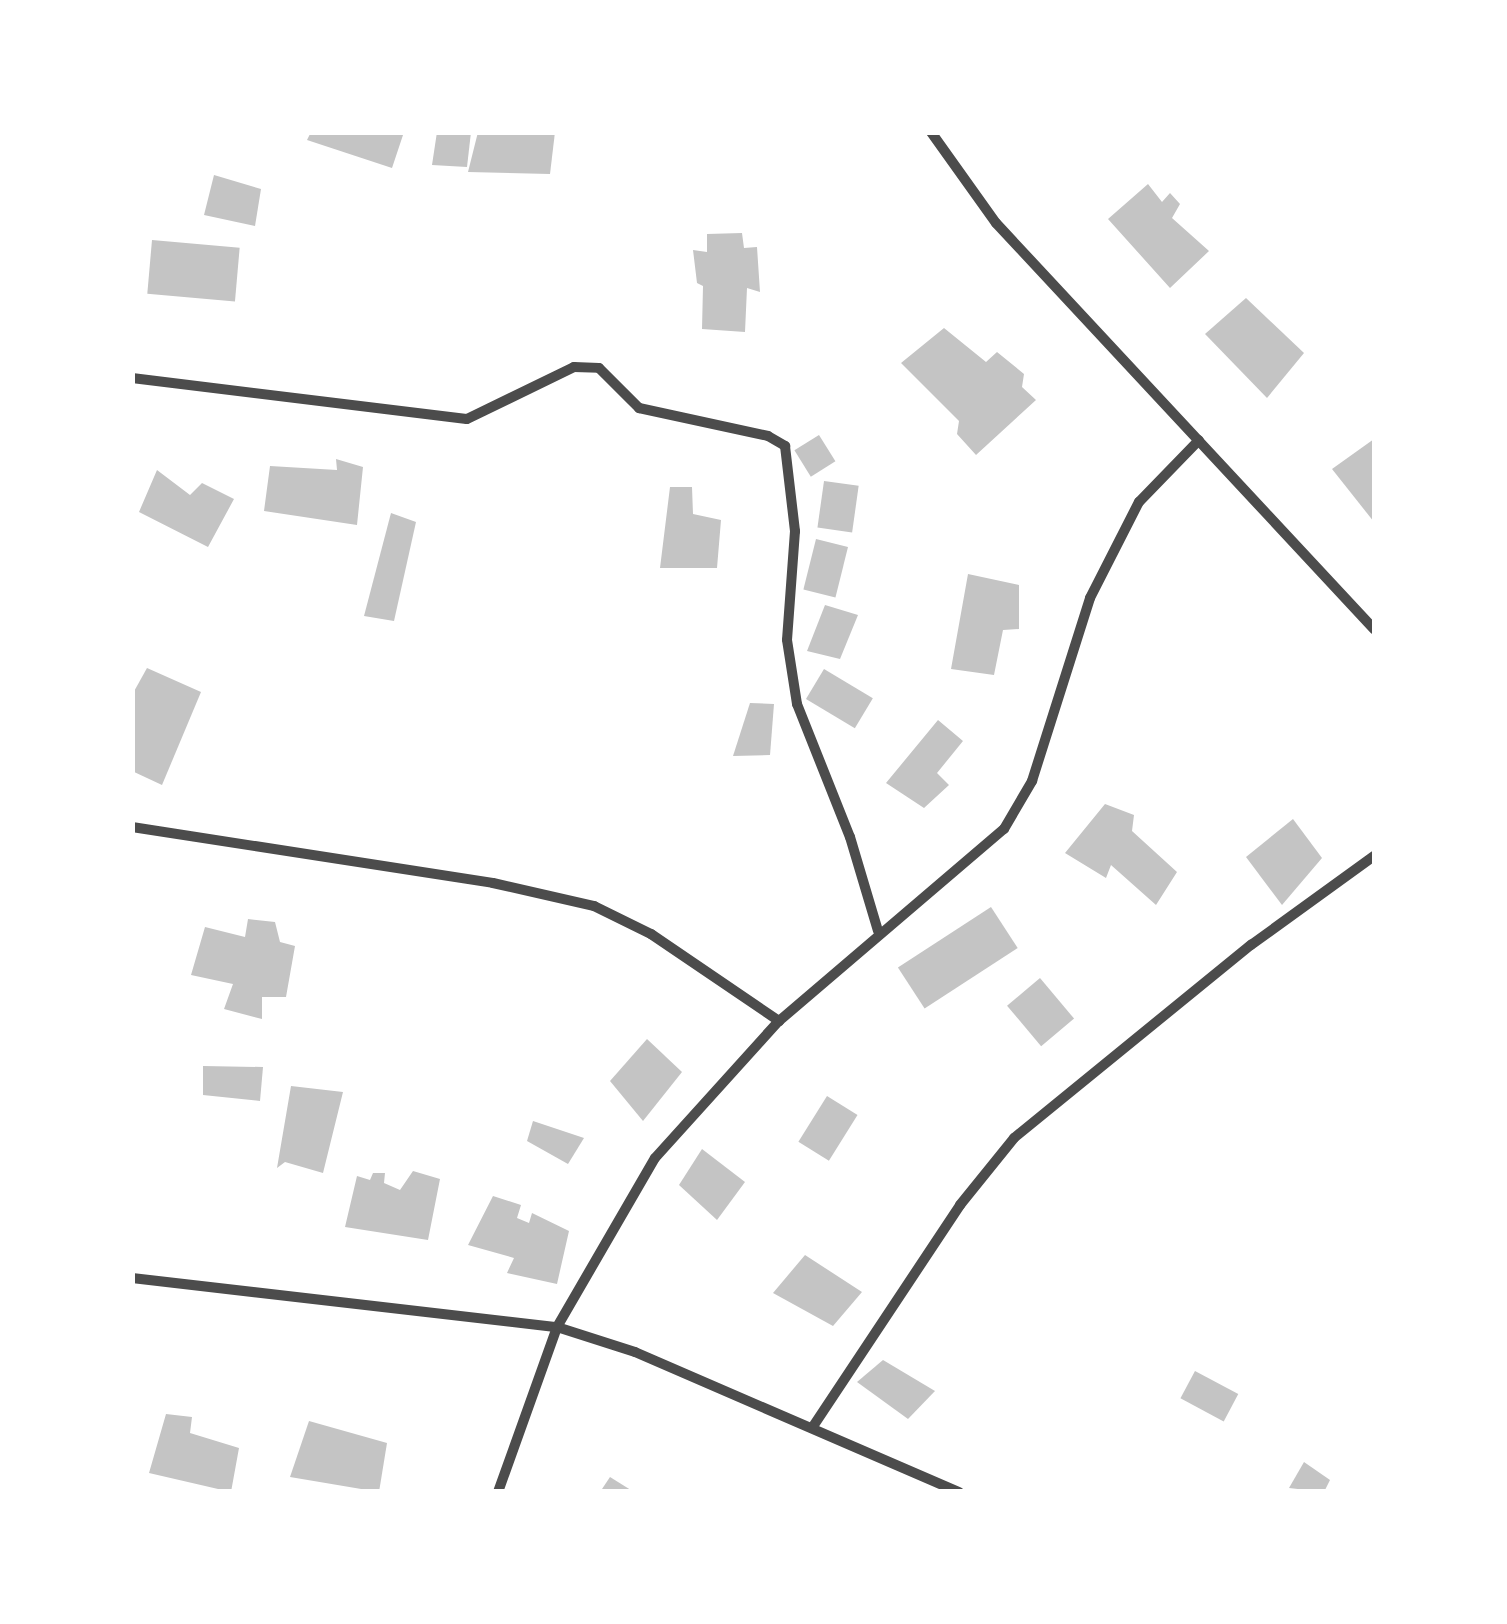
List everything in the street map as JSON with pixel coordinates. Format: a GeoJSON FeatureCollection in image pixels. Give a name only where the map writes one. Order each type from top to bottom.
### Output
{"type":"FeatureCollection","features":[{"type":"Feature","properties":{"kind":"street"},"geometry":{"type":"LineString","coordinates":[[931,132],[996,223],[1374,630]]}},
{"type":"Feature","properties":{"kind":"street"},"geometry":{"type":"LineString","coordinates":[[132,378],[466,419],[574,366],[598,368],[639,408],[768,436],[785,446],[795,531],[787,640],[797,704],[850,837],[878,931]]}},
{"type":"Feature","properties":{"kind":"street"},"geometry":{"type":"LineString","coordinates":[[498,1492],[557,1327],[655,1158],[779,1021],[878,931],[1004,829],[1032,781],[1090,598],[1139,502],[1200,440]]}},
{"type":"Feature","properties":{"kind":"street"},"geometry":{"type":"LineString","coordinates":[[132,827],[492,882],[594,906],[651,934],[779,1021]]}},
{"type":"Feature","properties":{"kind":"street"},"geometry":{"type":"LineString","coordinates":[[812,1428],[960,1205],[1014,1138],[1251,945],[1374,856]]}},
{"type":"Feature","properties":{"kind":"street"},"geometry":{"type":"LineString","coordinates":[[132,1278],[557,1327],[635,1352],[935,1486],[958,1492]]}},
{"type":"Feature","properties":{"kind":"building"},"geometry":{"type":"Polygon","coordinates":[[[311,132],[404,132],[392,168],[307,140],[311,132]]]}},
{"type":"Feature","properties":{"kind":"building"},"geometry":{"type":"Polygon","coordinates":[[[437,132],[471,132],[467,167],[432,165],[437,132]]]}},
{"type":"Feature","properties":{"kind":"building"},"geometry":{"type":"Polygon","coordinates":[[[478,132],[555,132],[550,174],[468,172],[478,132]]]}},
{"type":"Feature","properties":{"kind":"building"},"geometry":{"type":"Polygon","coordinates":[[[214,175],[261,189],[255,226],[204,215],[214,175]]]}},
{"type":"Feature","properties":{"kind":"building"},"geometry":{"type":"Polygon","coordinates":[[[1148,184],[1162,202],[1170,193],[1180,204],[1172,218],[1209,251],[1170,288],[1108,219],[1148,184]]]}},
{"type":"Feature","properties":{"kind":"building"},"geometry":{"type":"Polygon","coordinates":[[[742,233],[744,248],[757,247],[760,292],[747,288],[745,332],[702,329],[703,286],[697,283],[693,250],[707,252],[707,234],[742,233]]]}},
{"type":"Feature","properties":{"kind":"building"},"geometry":{"type":"Polygon","coordinates":[[[152,240],[240,248],[235,301],[147,294],[152,240]]]}},
{"type":"Feature","properties":{"kind":"building"},"geometry":{"type":"Polygon","coordinates":[[[1246,298],[1304,353],[1267,398],[1205,334],[1246,298]]]}},
{"type":"Feature","properties":{"kind":"building"},"geometry":{"type":"Polygon","coordinates":[[[944,328],[986,362],[997,352],[1024,374],[1022,387],[1036,400],[976,455],[957,434],[959,421],[901,363],[944,328]]]}},
{"type":"Feature","properties":{"kind":"building"},"geometry":{"type":"Polygon","coordinates":[[[819,435],[835,461],[811,477],[794,450],[819,435]]]}},
{"type":"Feature","properties":{"kind":"building"},"geometry":{"type":"Polygon","coordinates":[[[1374,439],[1374,522],[1332,469],[1374,439]]]}},
{"type":"Feature","properties":{"kind":"building"},"geometry":{"type":"Polygon","coordinates":[[[336,459],[363,467],[357,525],[264,511],[270,466],[337,470],[336,459]]]}},
{"type":"Feature","properties":{"kind":"building"},"geometry":{"type":"Polygon","coordinates":[[[157,470],[190,495],[202,483],[234,499],[208,547],[139,512],[157,470]]]}},
{"type":"Feature","properties":{"kind":"building"},"geometry":{"type":"Polygon","coordinates":[[[824,481],[859,486],[852,532],[817,528],[824,481]]]}},
{"type":"Feature","properties":{"kind":"building"},"geometry":{"type":"Polygon","coordinates":[[[670,487],[692,487],[693,514],[721,520],[717,568],[660,568],[670,487]]]}},
{"type":"Feature","properties":{"kind":"building"},"geometry":{"type":"Polygon","coordinates":[[[391,513],[416,522],[394,621],[364,616],[391,513]]]}},
{"type":"Feature","properties":{"kind":"building"},"geometry":{"type":"Polygon","coordinates":[[[816,539],[848,547],[835,597],[803,589],[816,539]]]}},
{"type":"Feature","properties":{"kind":"building"},"geometry":{"type":"Polygon","coordinates":[[[968,574],[1019,585],[1019,629],[1003,630],[994,675],[951,669],[968,574]]]}},
{"type":"Feature","properties":{"kind":"building"},"geometry":{"type":"Polygon","coordinates":[[[825,605],[858,615],[840,659],[807,651],[825,605]]]}},
{"type":"Feature","properties":{"kind":"building"},"geometry":{"type":"Polygon","coordinates":[[[147,668],[201,692],[162,785],[132,771],[132,695],[147,668]]]}},
{"type":"Feature","properties":{"kind":"building"},"geometry":{"type":"Polygon","coordinates":[[[824,669],[873,698],[855,728],[806,699],[824,669]]]}},
{"type":"Feature","properties":{"kind":"building"},"geometry":{"type":"Polygon","coordinates":[[[750,703],[774,704],[770,755],[733,756],[750,703]]]}},
{"type":"Feature","properties":{"kind":"building"},"geometry":{"type":"Polygon","coordinates":[[[938,720],[963,741],[937,773],[949,785],[924,808],[886,783],[938,720]]]}},
{"type":"Feature","properties":{"kind":"building"},"geometry":{"type":"Polygon","coordinates":[[[1105,804],[1134,815],[1132,831],[1177,872],[1156,905],[1111,865],[1106,878],[1065,853],[1105,804]]]}},
{"type":"Feature","properties":{"kind":"building"},"geometry":{"type":"Polygon","coordinates":[[[1293,819],[1322,858],[1282,905],[1246,857],[1293,819]]]}},
{"type":"Feature","properties":{"kind":"building"},"geometry":{"type":"Polygon","coordinates":[[[991,907],[1018,948],[925,1009],[898,967],[991,907]]]}},
{"type":"Feature","properties":{"kind":"building"},"geometry":{"type":"Polygon","coordinates":[[[248,919],[275,922],[280,942],[295,946],[286,997],[262,997],[262,1019],[224,1009],[233,984],[191,975],[205,927],[245,937],[248,919]]]}},
{"type":"Feature","properties":{"kind":"building"},"geometry":{"type":"Polygon","coordinates":[[[1040,978],[1074,1019],[1041,1046],[1007,1006],[1040,978]]]}},
{"type":"Feature","properties":{"kind":"building"},"geometry":{"type":"Polygon","coordinates":[[[647,1039],[682,1072],[643,1121],[610,1081],[647,1039]]]}},
{"type":"Feature","properties":{"kind":"building"},"geometry":{"type":"Polygon","coordinates":[[[203,1066],[263,1067],[260,1101],[203,1095],[203,1066]]]}},
{"type":"Feature","properties":{"kind":"building"},"geometry":{"type":"Polygon","coordinates":[[[291,1086],[343,1092],[323,1173],[285,1162],[277,1168],[291,1086]]]}},
{"type":"Feature","properties":{"kind":"building"},"geometry":{"type":"Polygon","coordinates":[[[827,1096],[858,1115],[829,1161],[798,1142],[827,1096]]]}},
{"type":"Feature","properties":{"kind":"building"},"geometry":{"type":"Polygon","coordinates":[[[533,1121],[584,1138],[568,1164],[527,1141],[533,1121]]]}},
{"type":"Feature","properties":{"kind":"building"},"geometry":{"type":"Polygon","coordinates":[[[702,1149],[745,1182],[717,1220],[679,1185],[702,1149]]]}},
{"type":"Feature","properties":{"kind":"building"},"geometry":{"type":"Polygon","coordinates":[[[413,1171],[440,1179],[428,1240],[345,1227],[357,1176],[370,1180],[373,1173],[385,1173],[384,1183],[400,1190],[413,1171]]]}},
{"type":"Feature","properties":{"kind":"building"},"geometry":{"type":"Polygon","coordinates":[[[493,1196],[521,1205],[517,1218],[529,1223],[532,1213],[569,1231],[557,1284],[507,1273],[514,1258],[468,1245],[493,1196]]]}},
{"type":"Feature","properties":{"kind":"building"},"geometry":{"type":"Polygon","coordinates":[[[805,1255],[862,1292],[833,1326],[773,1293],[805,1255]]]}},
{"type":"Feature","properties":{"kind":"building"},"geometry":{"type":"Polygon","coordinates":[[[883,1360],[935,1391],[908,1419],[857,1382],[883,1360]]]}},
{"type":"Feature","properties":{"kind":"building"},"geometry":{"type":"Polygon","coordinates":[[[1195,1371],[1238,1394],[1224,1421],[1180,1398],[1195,1371]]]}},
{"type":"Feature","properties":{"kind":"building"},"geometry":{"type":"Polygon","coordinates":[[[166,1414],[192,1417],[190,1433],[239,1448],[231,1492],[149,1473],[166,1414]]]}},
{"type":"Feature","properties":{"kind":"building"},"geometry":{"type":"Polygon","coordinates":[[[309,1421],[387,1443],[379,1492],[290,1477],[309,1421]]]}},
{"type":"Feature","properties":{"kind":"building"},"geometry":{"type":"Polygon","coordinates":[[[1304,1462],[1330,1480],[1324,1492],[1289,1488],[1304,1462]]]}},
{"type":"Feature","properties":{"kind":"building"},"geometry":{"type":"Polygon","coordinates":[[[610,1477],[634,1492],[600,1492],[610,1477]]]}}]}
